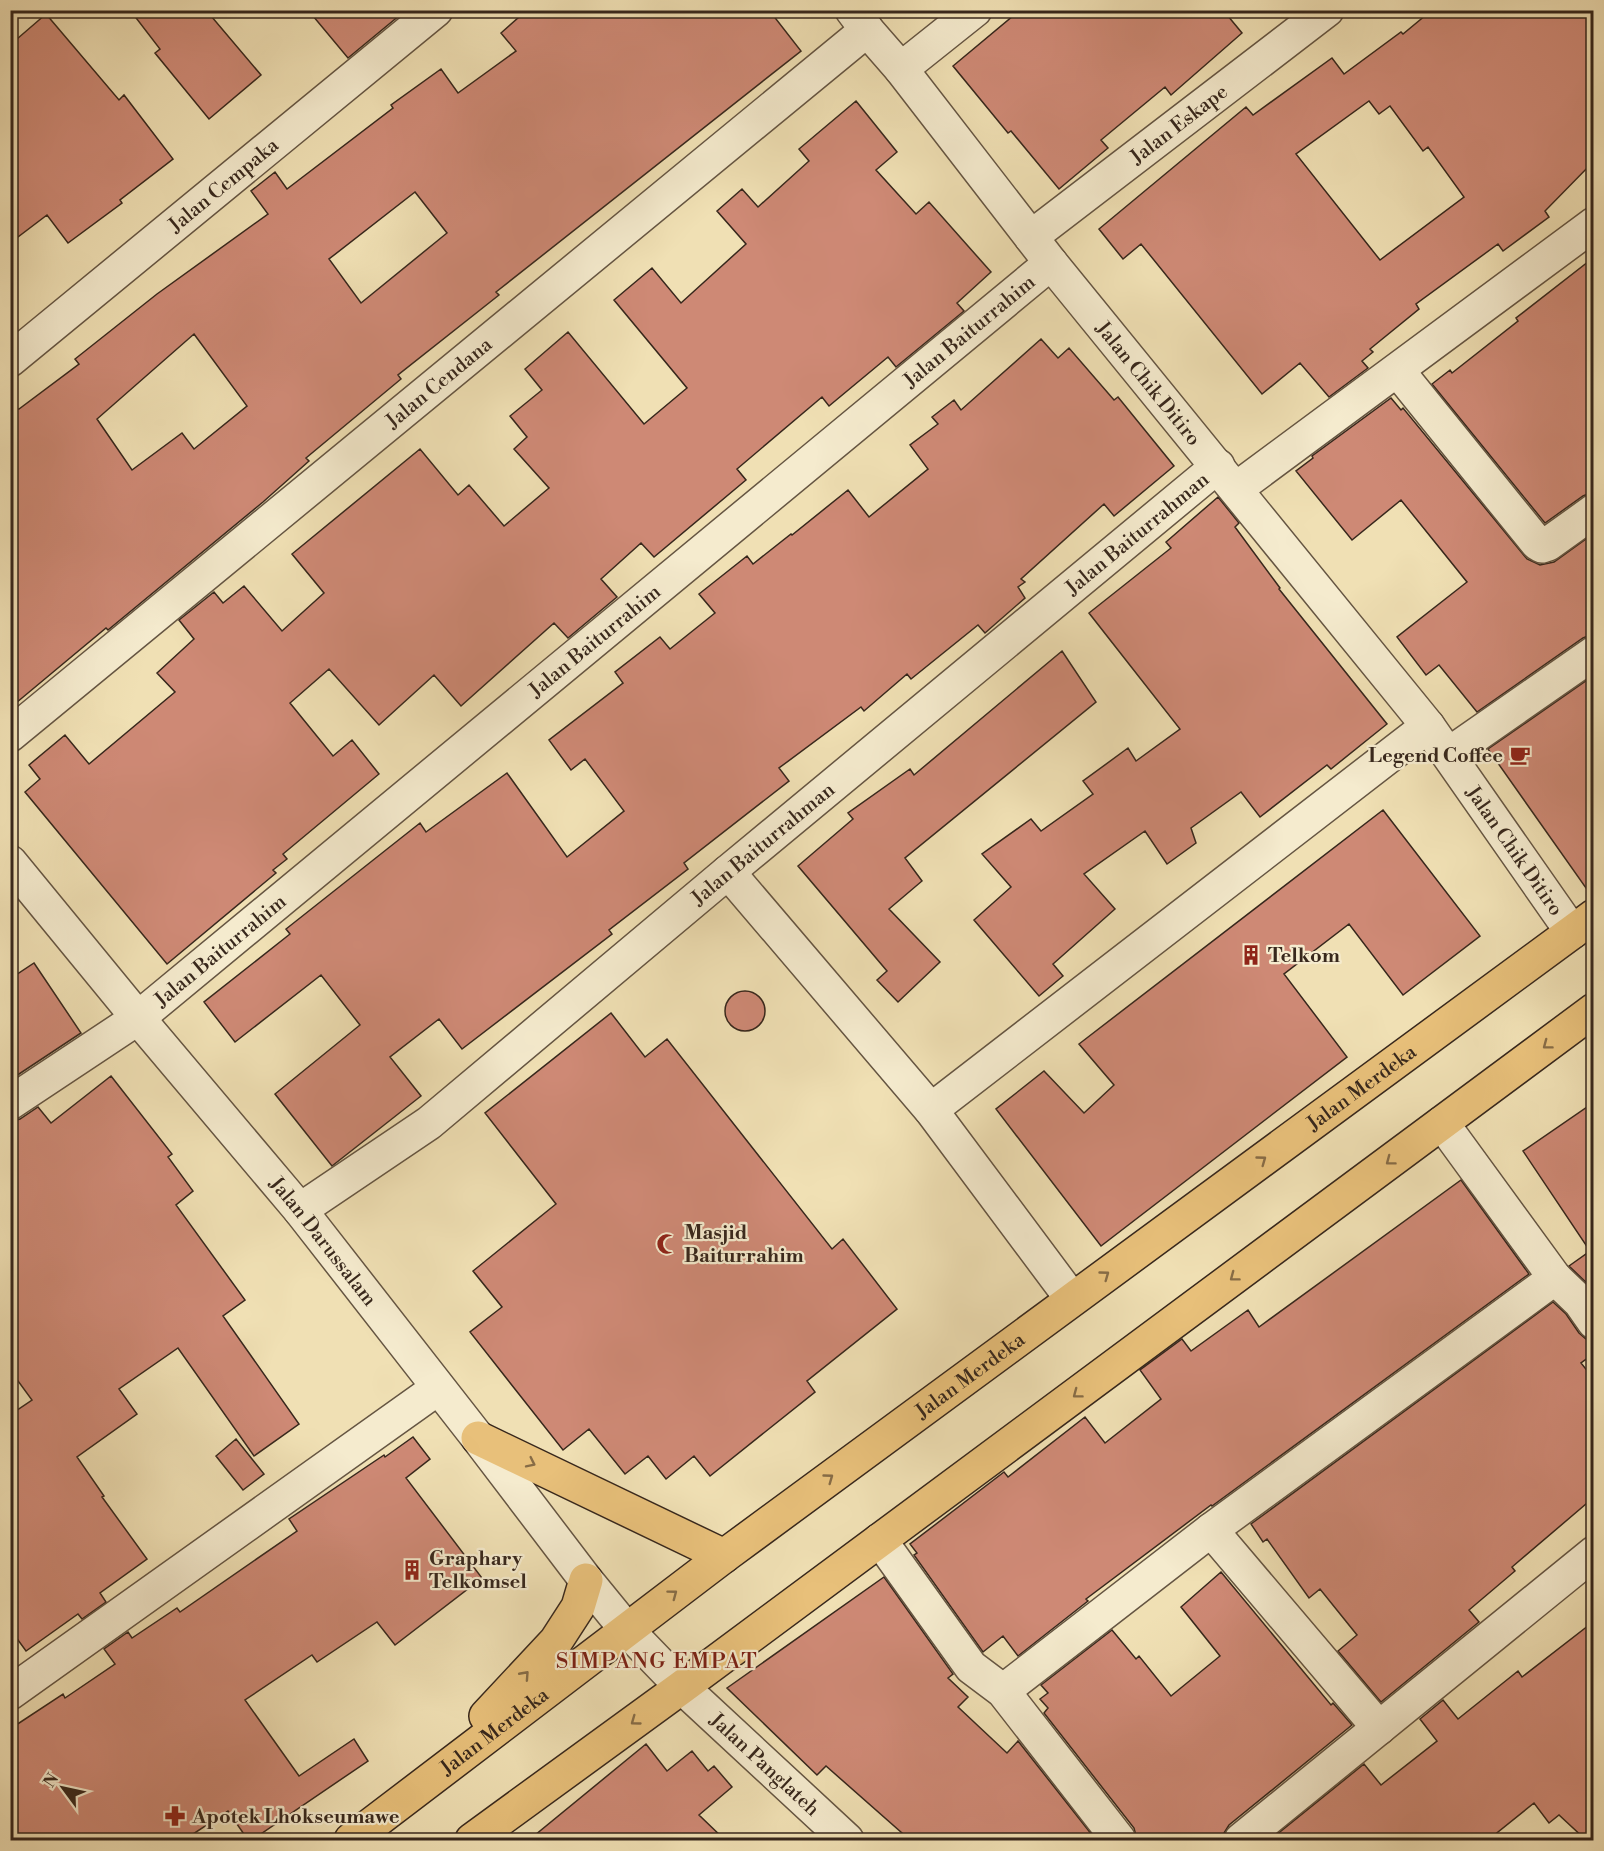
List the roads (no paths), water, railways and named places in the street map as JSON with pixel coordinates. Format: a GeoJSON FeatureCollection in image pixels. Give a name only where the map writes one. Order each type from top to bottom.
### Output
{"type":"FeatureCollection","features":[{"type":"Feature","properties":{"kind":"main road","name":"Jalan Merdeka"},"geometry":{"type":"LineString","coordinates":[[351,1840],[724,1556],[1583,924]]}},
{"type":"Feature","properties":{"kind":"main road"},"geometry":{"type":"LineString","coordinates":[[472,1840],[682,1687],[1593,1010]]}},
{"type":"Feature","properties":{"kind":"main road"},"geometry":{"type":"LineString","coordinates":[[478,1438],[724,1556]]}},
{"type":"Feature","properties":{"kind":"main road"},"geometry":{"type":"LineString","coordinates":[[380,1820],[466,1738],[556,1641],[578,1607],[586,1581]]}},
{"type":"Feature","properties":{"kind":"street","name":"Jalan Cempaka"},"geometry":{"type":"LineString","coordinates":[[10,360],[436,10]]}},
{"type":"Feature","properties":{"kind":"street"},"geometry":{"type":"LineString","coordinates":[[902,69],[975,10]]}},
{"type":"Feature","properties":{"kind":"street","name":"Jalan Eskape"},"geometry":{"type":"LineString","coordinates":[[1031,237],[1327,10]]}},
{"type":"Feature","properties":{"kind":"street","name":"Jalan Chik Ditiro"},"geometry":{"type":"LineString","coordinates":[[859,20],[902,69],[1051,263],[1428,726],[1583,924]]}},
{"type":"Feature","properties":{"kind":"street","name":"Jalan Cendana"},"geometry":{"type":"LineString","coordinates":[[10,735],[859,20]]}},
{"type":"Feature","properties":{"kind":"street","name":"Jalan Baiturrahman"},"geometry":{"type":"LineString","coordinates":[[300,1210],[429,1123],[728,872],[1227,478],[1398,371],[1593,224]]}},
{"type":"Feature","properties":{"kind":"street","name":"Jalan Baiturrahim"},"geometry":{"type":"LineString","coordinates":[[10,1103],[138,1018],[1051,263]]}},
{"type":"Feature","properties":{"kind":"street"},"geometry":{"type":"LineString","coordinates":[[1398,371],[1537,543],[1542,546],[1548,544],[1593,511]]}},
{"type":"Feature","properties":{"kind":"street"},"geometry":{"type":"LineString","coordinates":[[1449,754],[1593,653]]}},
{"type":"Feature","properties":{"kind":"street"},"geometry":{"type":"LineString","coordinates":[[931,1110],[1428,726]]}},
{"type":"Feature","properties":{"kind":"street","name":"Jalan Darussalam"},"geometry":{"type":"LineString","coordinates":[[10,862],[300,1210],[586,1581],[626,1629]]}},
{"type":"Feature","properties":{"kind":"street"},"geometry":{"type":"LineString","coordinates":[[728,872],[931,1110],[1072,1299]]}},
{"type":"Feature","properties":{"kind":"street"},"geometry":{"type":"LineString","coordinates":[[1442,1123],[1555,1278],[1580,1302],[1593,1322]]}},
{"type":"Feature","properties":{"kind":"street"},"geometry":{"type":"LineString","coordinates":[[1003,1691],[1211,1530],[1555,1278]]}},
{"type":"Feature","properties":{"kind":"street"},"geometry":{"type":"LineString","coordinates":[[10,1693],[438,1389]]}},
{"type":"Feature","properties":{"kind":"street"},"geometry":{"type":"LineString","coordinates":[[1211,1530],[1379,1728]]}},
{"type":"Feature","properties":{"kind":"street"},"geometry":{"type":"LineString","coordinates":[[880,1540],[971,1667],[1003,1691],[1119,1840]]}},
{"type":"Feature","properties":{"kind":"street"},"geometry":{"type":"LineString","coordinates":[[1241,1840],[1593,1553]]}},
{"type":"Feature","properties":{"kind":"street","name":"Jalan Panglateh"},"geometry":{"type":"LineString","coordinates":[[626,1629],[682,1687],[847,1840]]}},
{"type":"Feature","properties":{"kind":"place","name":"Legend Coffee"},"geometry":{"type":"Point","coordinates":[1520,755]}},
{"type":"Feature","properties":{"kind":"place","name":"Telkom"},"geometry":{"type":"Point","coordinates":[1251,955]}},
{"type":"Feature","properties":{"kind":"place","name":"Masjid Baiturrahim"},"geometry":{"type":"Point","coordinates":[667,1244]}},
{"type":"Feature","properties":{"kind":"place","name":"Graphary Telkomsel"},"geometry":{"type":"Point","coordinates":[412,1570]}},
{"type":"Feature","properties":{"kind":"place","name":"Apotek Lhokseumawe"},"geometry":{"type":"Point","coordinates":[175,1816]}},
{"type":"Feature","properties":{"kind":"district","name":"SIMPANG EMPAT"},"geometry":{"type":"Point","coordinates":[657,1660]}}]}
